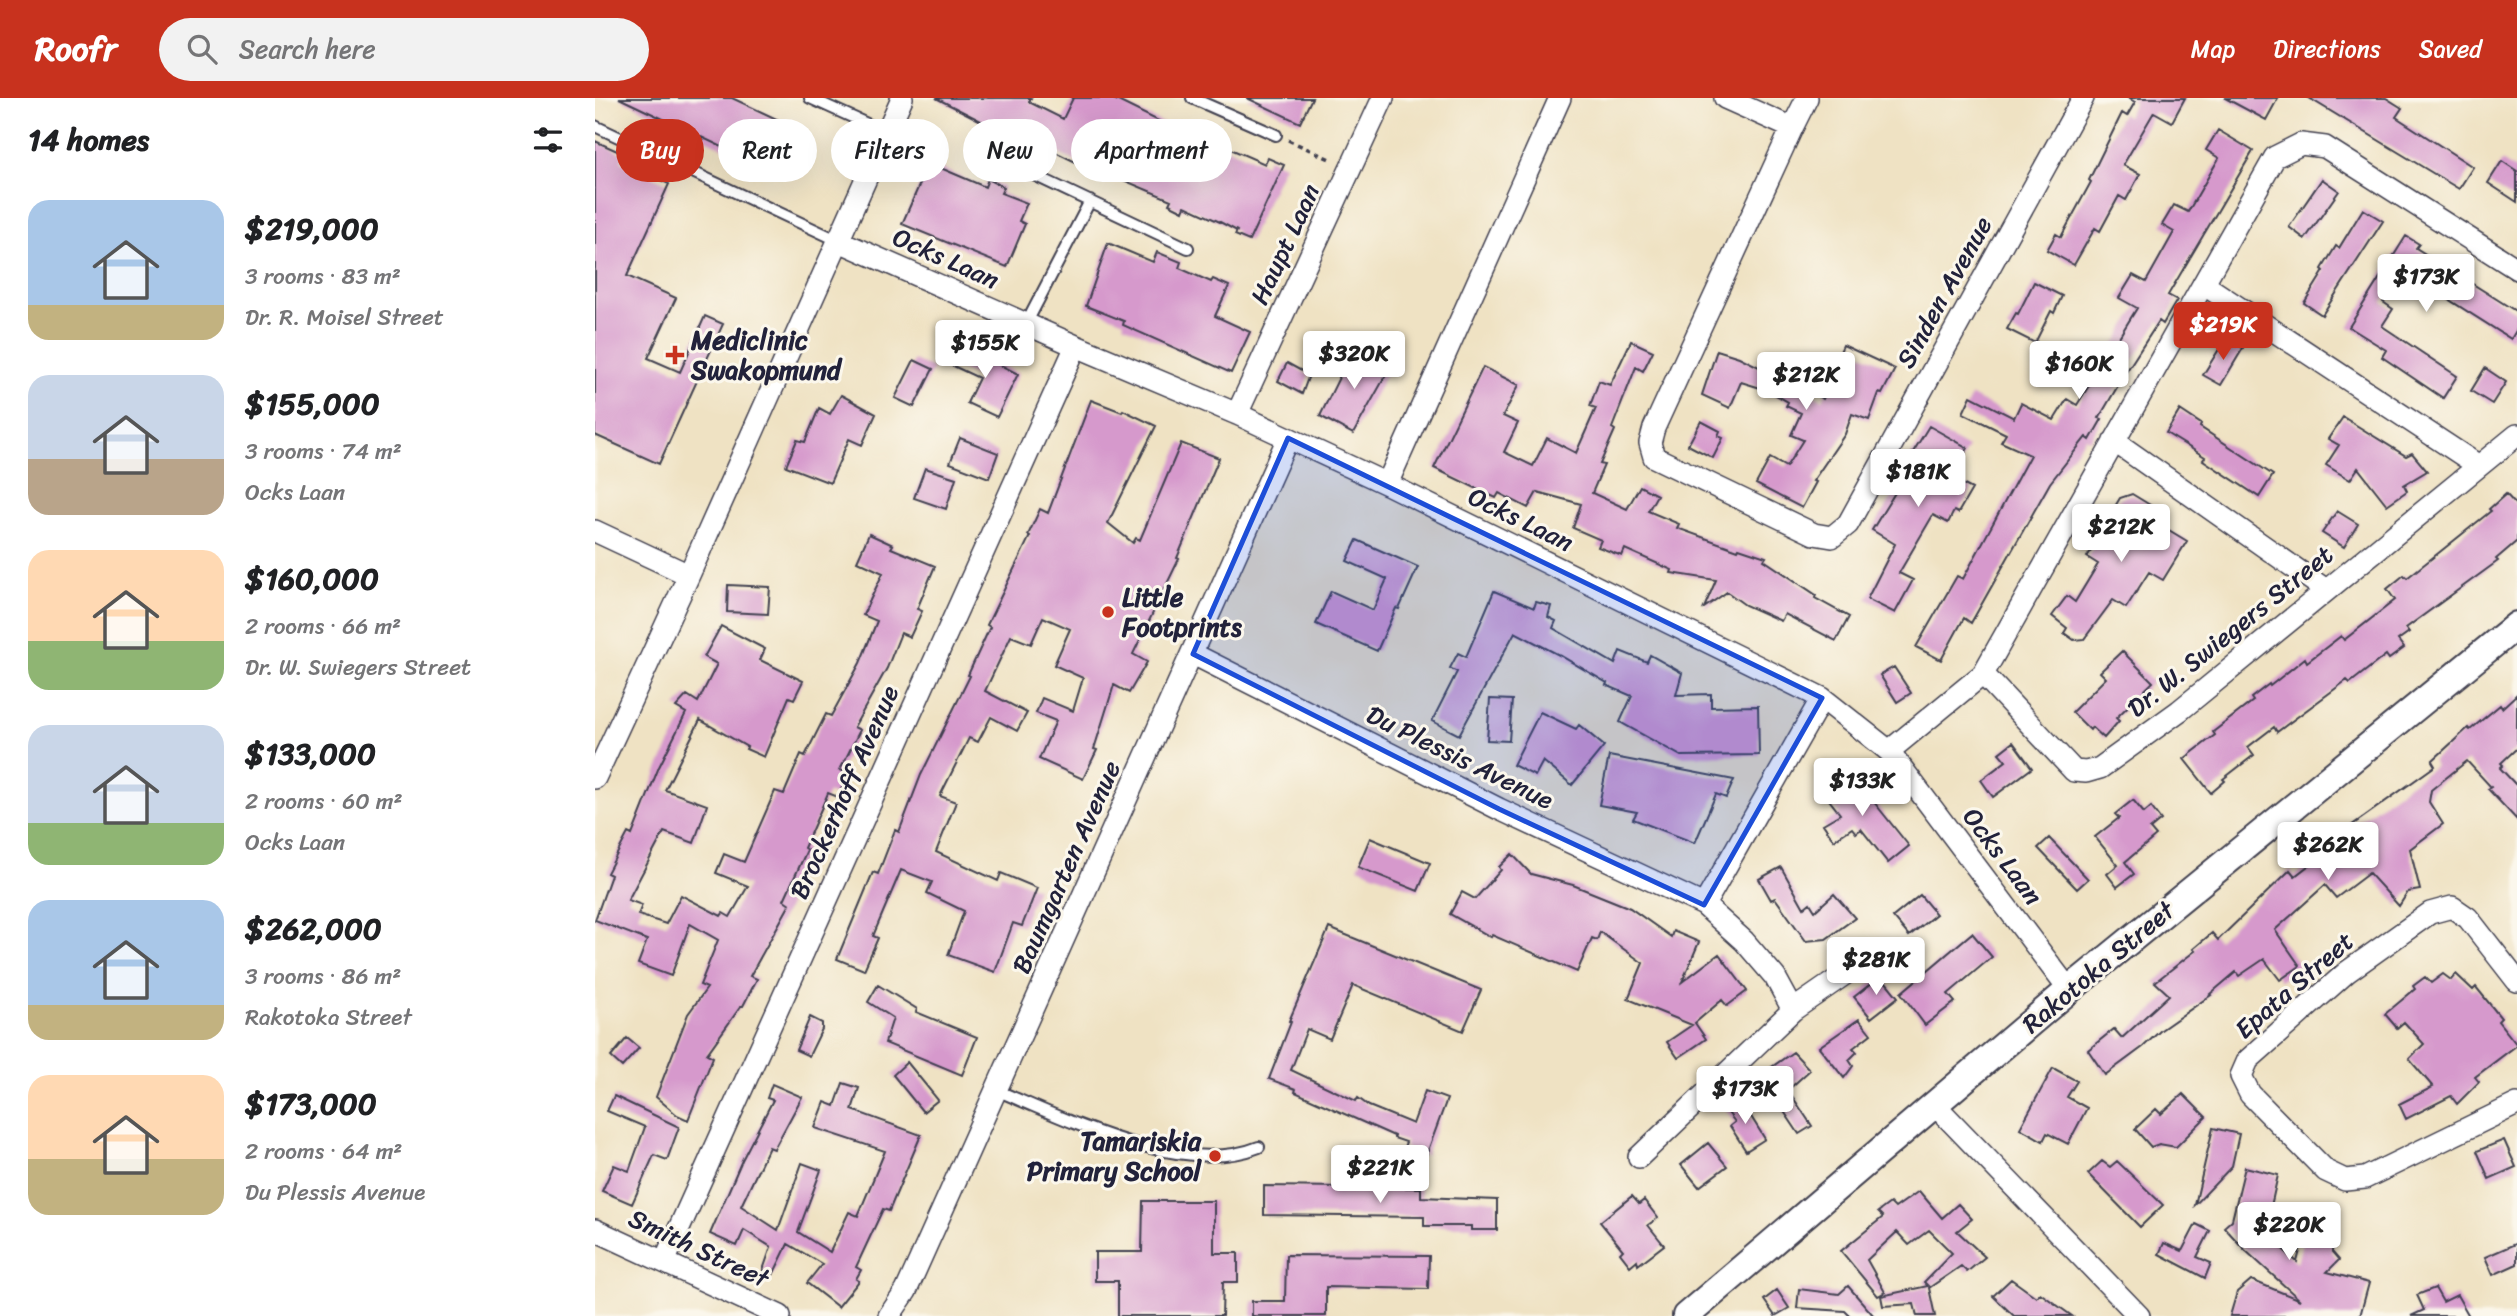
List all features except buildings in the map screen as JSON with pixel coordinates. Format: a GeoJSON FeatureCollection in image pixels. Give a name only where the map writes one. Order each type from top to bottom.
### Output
{"type":"FeatureCollection","features":[{"type":"Feature","properties":{"kind":"street"},"geometry":{"type":"LineString","coordinates":[[893,119],[902,98]]}},
{"type":"Feature","properties":{"kind":"street","name":"Haupt Laan"},"geometry":{"type":"LineString","coordinates":[[1237,414],[1383,98]]}},
{"type":"Feature","properties":{"kind":"street"},"geometry":{"type":"LineString","coordinates":[[1387,484],[1560,98]]}},
{"type":"Feature","properties":{"kind":"street"},"geometry":{"type":"LineString","coordinates":[[1725,98],[1792,128]]}},
{"type":"Feature","properties":{"kind":"street","name":"Sinden Avenue"},"geometry":{"type":"LineString","coordinates":[[1807,98],[1654,428],[1650,443],[1654,457],[1814,534],[1832,537],[1848,524],[2083,98]]}},
{"type":"Feature","properties":{"kind":"street"},"geometry":{"type":"LineString","coordinates":[[1889,751],[1983,674],[2275,157],[2301,144],[2325,147],[2517,269]]}},
{"type":"Feature","properties":{"kind":"street"},"geometry":{"type":"LineString","coordinates":[[595,778],[865,182]]}},
{"type":"Feature","properties":{"kind":"street","name":"Ocks Laan"},"geometry":{"type":"LineString","coordinates":[[839,241],[1237,414],[1387,484],[1822,698],[1889,751],[2069,990]]}},
{"type":"Feature","properties":{"kind":"street"},"geometry":{"type":"LineString","coordinates":[[2203,284],[2479,466]]}},
{"type":"Feature","properties":{"kind":"street","name":"Brockerhoff Avenue"},"geometry":{"type":"LineString","coordinates":[[664,1262],[1076,346]]}},
{"type":"Feature","properties":{"kind":"street","name":"Dr. W. Swiegers Street"},"geometry":{"type":"LineString","coordinates":[[1983,674],[2074,771],[2086,772],[2100,768],[2179,711],[2517,435]]}},
{"type":"Feature","properties":{"kind":"street","name":"Baumgarten Avenue"},"geometry":{"type":"LineString","coordinates":[[889,1316],[906,1291],[1288,438]]}},
{"type":"Feature","properties":{"kind":"street"},"geometry":{"type":"LineString","coordinates":[[2114,441],[2326,590]]}},
{"type":"Feature","properties":{"kind":"street"},"geometry":{"type":"LineString","coordinates":[[595,531],[689,575]]}},
{"type":"Feature","properties":{"kind":"street","name":"Rakotoka Street"},"geometry":{"type":"LineString","coordinates":[[1686,1316],[2069,990],[2517,625]]}},
{"type":"Feature","properties":{"kind":"street","name":"Du Plessis Avenue"},"geometry":{"type":"LineString","coordinates":[[1193,654],[1499,809],[1704,905],[1744,941],[1775,977],[1793,1010]]}},
{"type":"Feature","properties":{"kind":"street"},"geometry":{"type":"LineString","coordinates":[[1704,905],[1822,698]]}},
{"type":"Feature","properties":{"kind":"street","name":"Epata Street"},"geometry":{"type":"LineString","coordinates":[[2517,981],[2468,918],[2452,907],[2430,913],[2347,972],[2248,1060],[2241,1076],[2250,1094],[2307,1152],[2326,1171],[2345,1180],[2365,1178],[2517,1104]]}},
{"type":"Feature","properties":{"kind":"street"},"geometry":{"type":"LineString","coordinates":[[1640,1157],[1793,1010],[1871,956]]}},
{"type":"Feature","properties":{"kind":"street"},"geometry":{"type":"LineString","coordinates":[[1934,1104],[2135,1314]]}},
{"type":"Feature","properties":{"kind":"street","name":"Smith Street"},"geometry":{"type":"LineString","coordinates":[[595,1230],[780,1316]]}},
{"type":"Feature","properties":{"kind":"lane"},"geometry":{"type":"LineString","coordinates":[[810,98],[856,119]]}},
{"type":"Feature","properties":{"kind":"lane"},"geometry":{"type":"LineString","coordinates":[[1192,98],[1276,135]]}},
{"type":"Feature","properties":{"kind":"lane"},"geometry":{"type":"LineString","coordinates":[[595,126],[839,241]]}},
{"type":"Feature","properties":{"kind":"lane"},"geometry":{"type":"LineString","coordinates":[[1049,182],[1188,248]]}},
{"type":"Feature","properties":{"kind":"lane"},"geometry":{"type":"LineString","coordinates":[[1026,324],[1090,201]]}},
{"type":"Feature","properties":{"kind":"lane"},"geometry":{"type":"LineString","coordinates":[[996,1090],[1094,1129],[1174,1153],[1198,1157],[1224,1155],[1259,1146]]}},
{"type":"Feature","properties":{"kind":"path"},"geometry":{"type":"LineString","coordinates":[[1276,135],[1350,168]]}},
{"type":"Feature","properties":{"kind":"highlighted area"},"geometry":{"type":"Polygon","coordinates":[[[1288,438],[1822,698],[1704,905],[1499,809],[1193,654],[1288,438]]]}},
{"type":"Feature","properties":{"kind":"place","name":"Mediclinic Swakopmund"},"geometry":{"type":"Point","coordinates":[675,355]}},
{"type":"Feature","properties":{"kind":"place","name":"Little Footprints"},"geometry":{"type":"Point","coordinates":[1108,612]}},
{"type":"Feature","properties":{"kind":"place","name":"Tamariskia Primary School"},"geometry":{"type":"Point","coordinates":[1215,1156]}}]}
